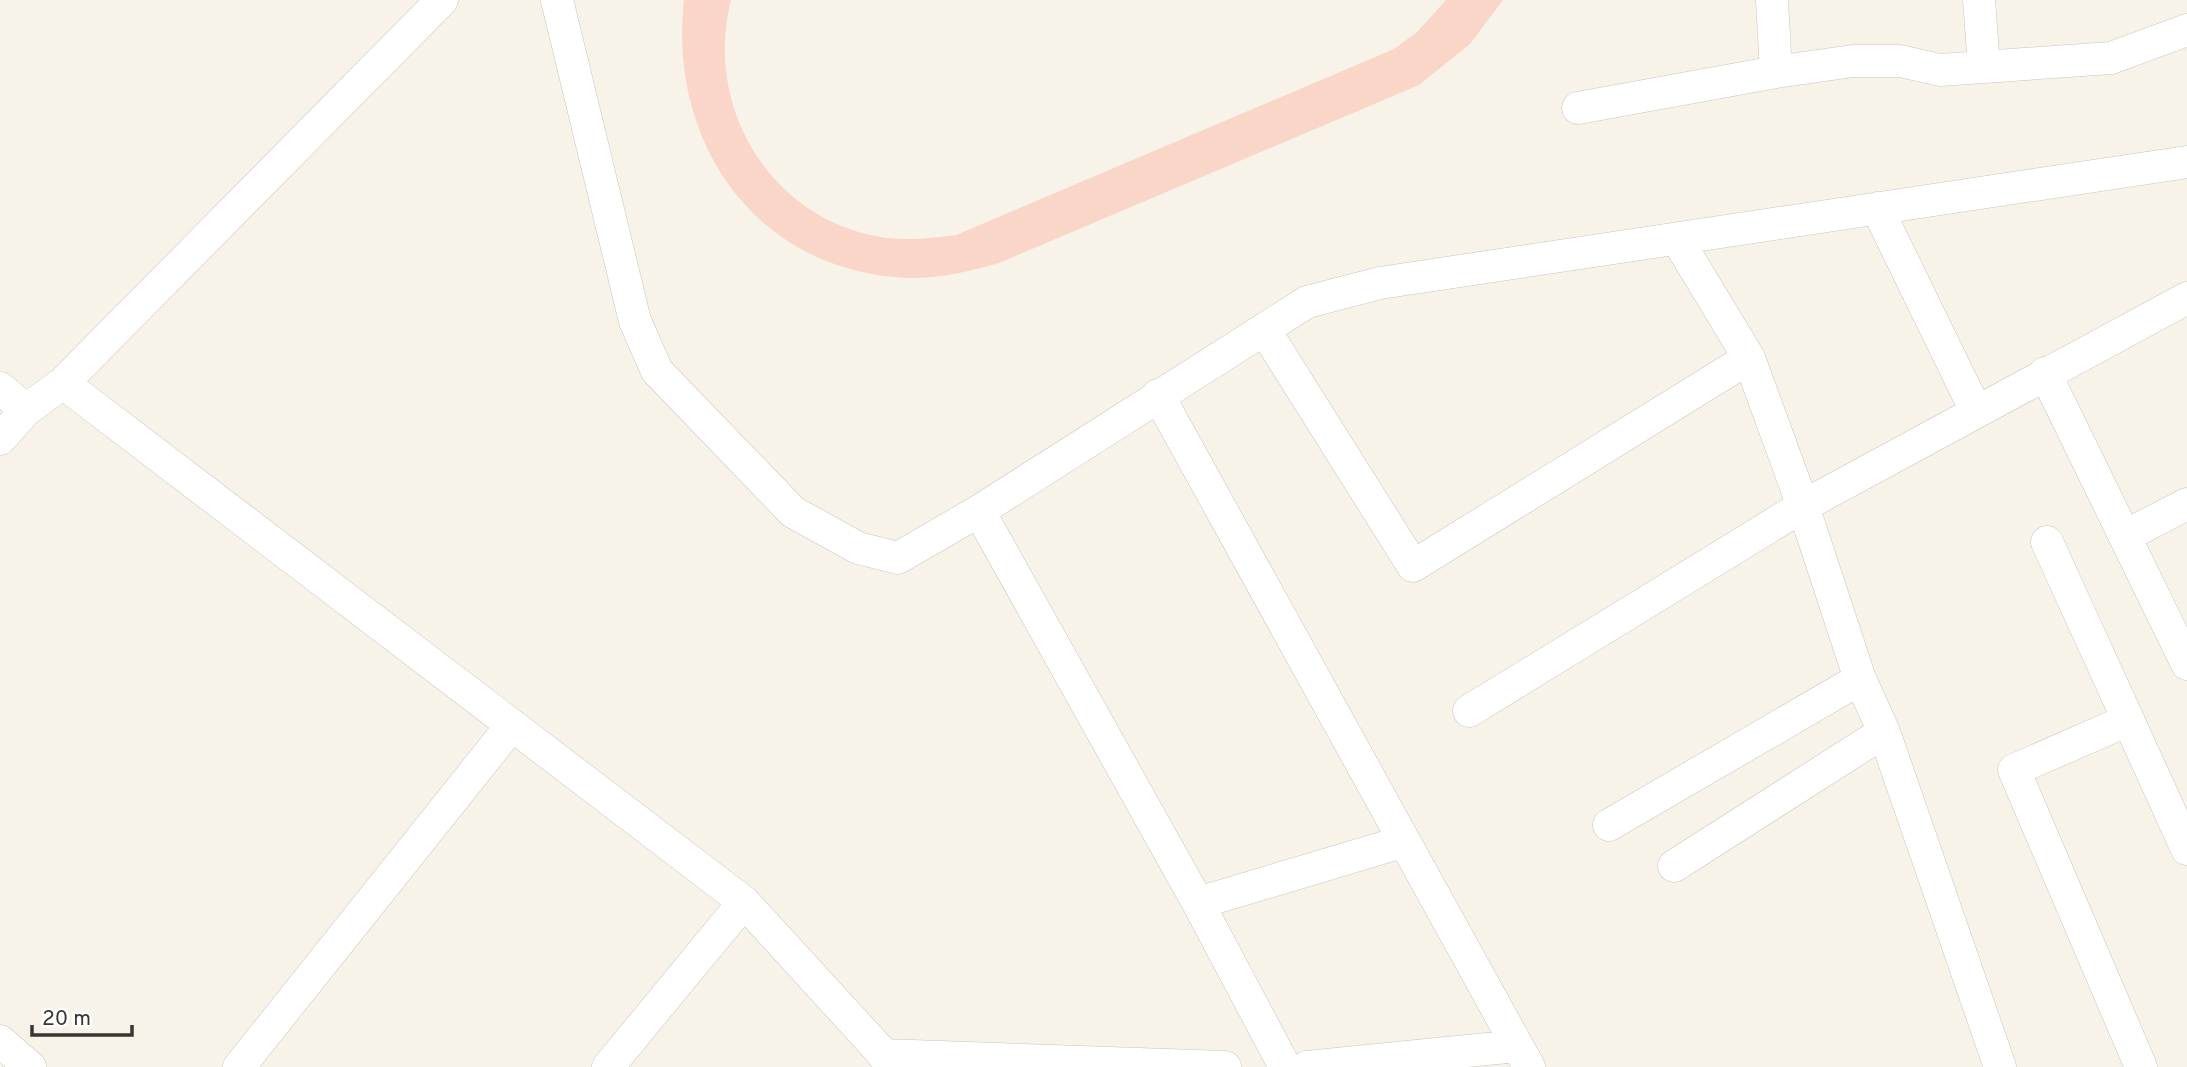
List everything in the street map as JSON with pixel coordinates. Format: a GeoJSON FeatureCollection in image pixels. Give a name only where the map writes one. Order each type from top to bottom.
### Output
{"type":"FeatureCollection","features":[{"type":"Feature","properties":{"kind":"street"},"geometry":{"type":"LineString","coordinates":[[0,439],[26,410],[63,383],[442,0]]}},
{"type":"Feature","properties":{"kind":"street"},"geometry":{"type":"LineString","coordinates":[[557,0],[635,321],[657,371],[793,512],[858,548],[898,558],[979,511],[1307,302],[1380,283],[2187,162]]}},
{"type":"Feature","properties":{"kind":"street"},"geometry":{"type":"LineString","coordinates":[[1772,0],[1776,72]]}},
{"type":"Feature","properties":{"kind":"street"},"geometry":{"type":"LineString","coordinates":[[1979,0],[1983,66]]}},
{"type":"Feature","properties":{"kind":"street"},"geometry":{"type":"LineString","coordinates":[[1578,108],[1776,72],[1877,60],[1940,70],[2111,58],[2187,30]]}},
{"type":"Feature","properties":{"kind":"street"},"geometry":{"type":"LineString","coordinates":[[1877,208],[1976,411]]}},
{"type":"Feature","properties":{"kind":"street"},"geometry":{"type":"LineString","coordinates":[[1677,239],[1749,358],[1803,506],[1860,679],[1884,732],[2000,1067]]}},
{"type":"Feature","properties":{"kind":"street"},"geometry":{"type":"LineString","coordinates":[[1469,711],[1803,506],[2187,298]]}},
{"type":"Feature","properties":{"kind":"street"},"geometry":{"type":"LineString","coordinates":[[1264,329],[1413,566],[1749,358]]}},
{"type":"Feature","properties":{"kind":"street"},"geometry":{"type":"LineString","coordinates":[[2045,373],[2124,537],[2185,655]]}},
{"type":"Feature","properties":{"kind":"street"},"geometry":{"type":"LineString","coordinates":[[63,383],[744,902],[889,1061],[1225,1067]]}},
{"type":"Feature","properties":{"kind":"street"},"geometry":{"type":"LineString","coordinates":[[0,388],[26,410]]}},
{"type":"Feature","properties":{"kind":"street"},"geometry":{"type":"LineString","coordinates":[[1158,395],[1402,842],[1523,1056],[1307,1067]]}},
{"type":"Feature","properties":{"kind":"street"},"geometry":{"type":"LineString","coordinates":[[2124,537],[2187,504]]}},
{"type":"Feature","properties":{"kind":"street"},"geometry":{"type":"LineString","coordinates":[[979,511],[1198,903],[1285,1067]]}},
{"type":"Feature","properties":{"kind":"street"},"geometry":{"type":"LineString","coordinates":[[2047,542],[2187,849]]}},
{"type":"Feature","properties":{"kind":"street"},"geometry":{"type":"LineString","coordinates":[[1609,824],[1860,679]]}},
{"type":"Feature","properties":{"kind":"street"},"geometry":{"type":"LineString","coordinates":[[2128,720],[2014,770],[2141,1067]]}},
{"type":"Feature","properties":{"kind":"street"},"geometry":{"type":"LineString","coordinates":[[239,1067],[512,725]]}},
{"type":"Feature","properties":{"kind":"street"},"geometry":{"type":"LineString","coordinates":[[1674,866],[1884,732]]}},
{"type":"Feature","properties":{"kind":"street"},"geometry":{"type":"LineString","coordinates":[[1198,903],[1402,842]]}},
{"type":"Feature","properties":{"kind":"street"},"geometry":{"type":"LineString","coordinates":[[608,1067],[744,902]]}},
{"type":"Feature","properties":{"kind":"street"},"geometry":{"type":"LineString","coordinates":[[0,1041],[30,1067]]}},
{"type":"Feature","properties":{"kind":"shaded area"},"geometry":{"type":"Polygon","coordinates":[[[684,0],[731,0],[725,38],[727,76],[735,112],[750,145],[771,175],[798,201],[830,221],[866,234],[911,239],[956,235],[1394,49],[1417,32],[1446,0],[1503,0],[1470,44],[1419,85],[999,263],[947,275],[907,278],[843,267],[798,248],[760,220],[729,185],[705,144],[690,99],[683,51],[684,0]]]}}]}
